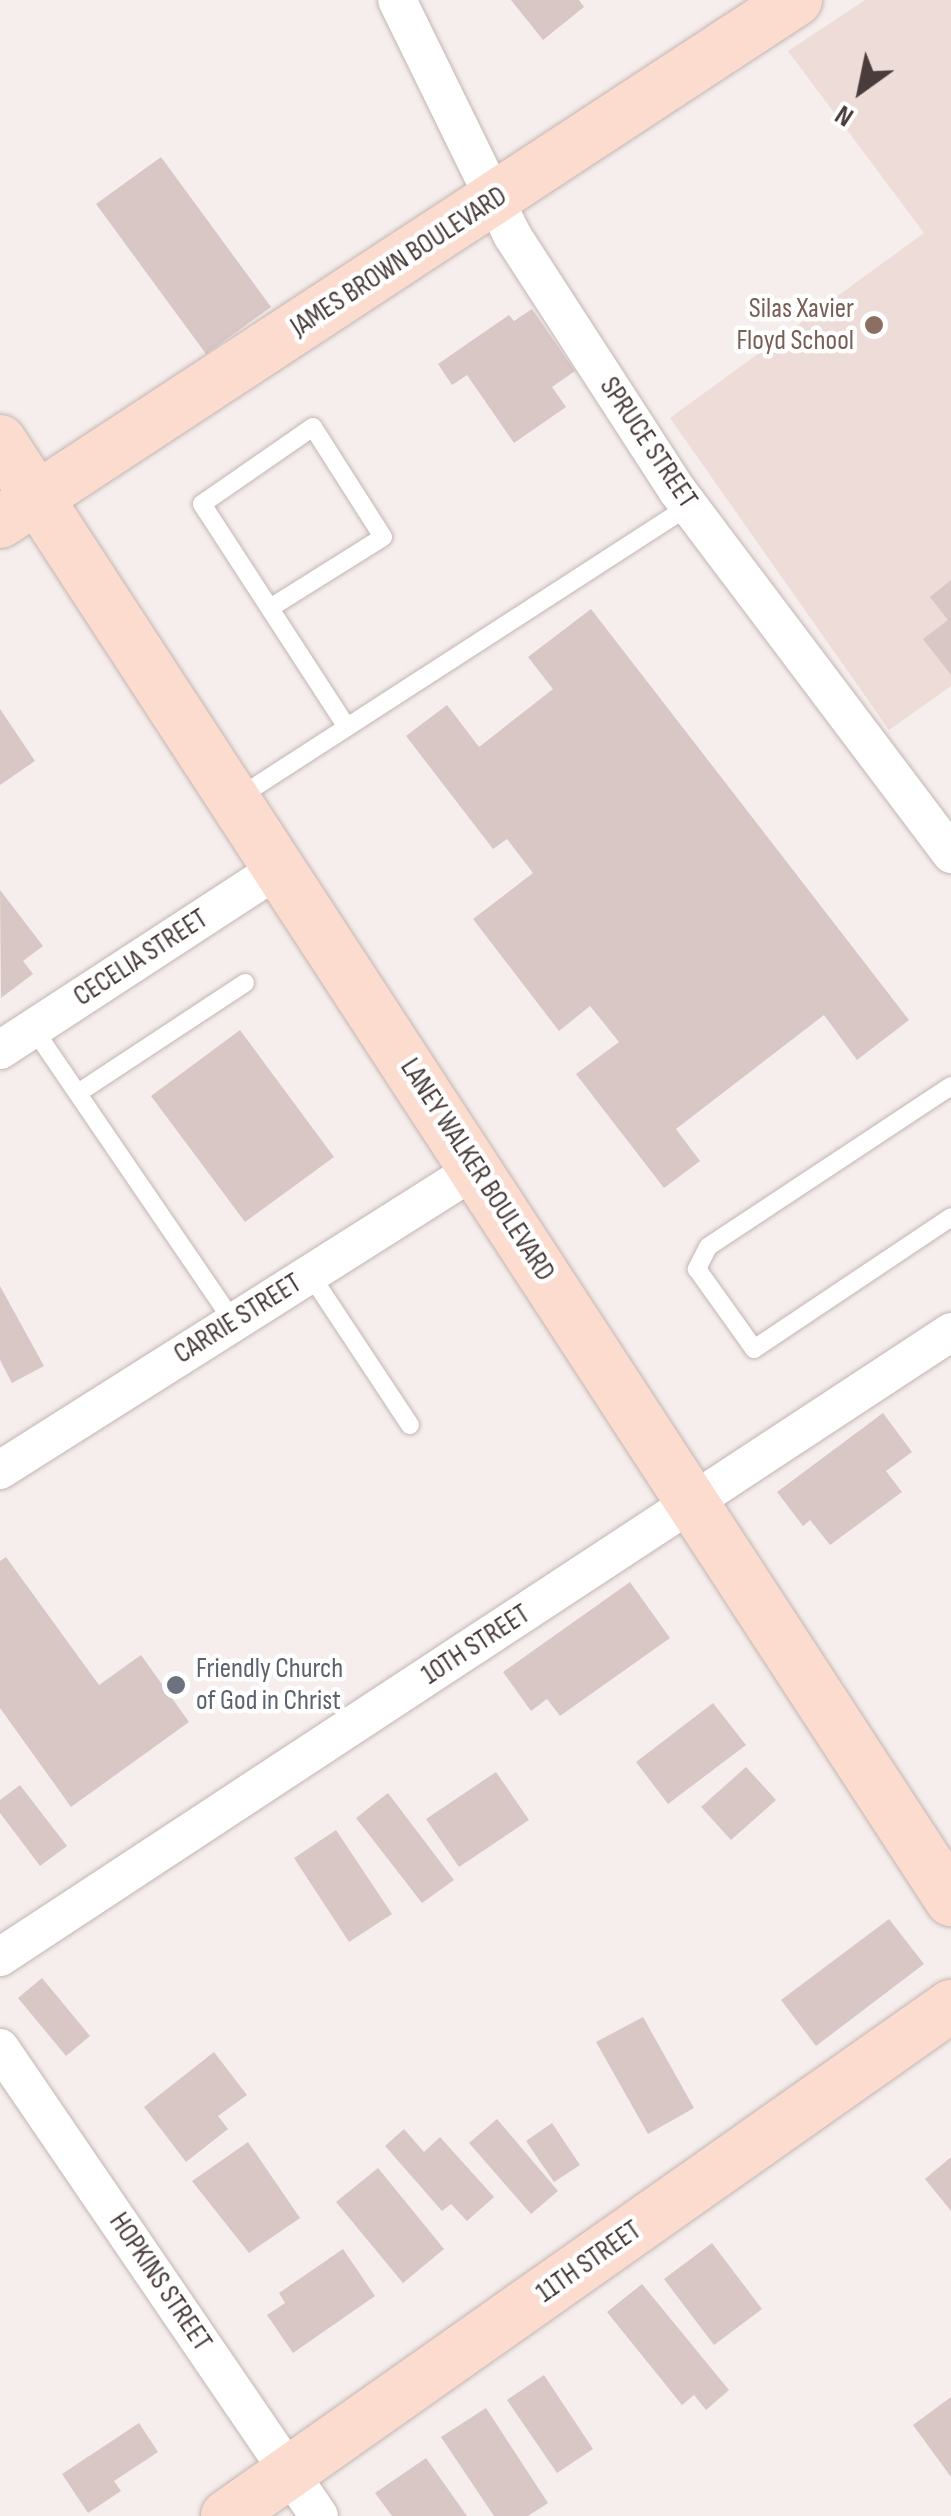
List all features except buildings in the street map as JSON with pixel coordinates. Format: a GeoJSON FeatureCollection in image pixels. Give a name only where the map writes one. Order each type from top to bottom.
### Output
{"type":"FeatureCollection","features":[{"type":"Feature","properties":{"kind":"main road","name":"JAMES BROWN BOULEVARD"},"geometry":{"type":"LineString","coordinates":[[18,510],[796,0]]}},
{"type":"Feature","properties":{"kind":"main road","name":"LANEY WALKER BOULEVARD"},"geometry":{"type":"LineString","coordinates":[[0,441],[18,510],[235,799],[281,867],[951,1900]]}},
{"type":"Feature","properties":{"kind":"main road","name":"11TH STREET"},"geometry":{"type":"LineString","coordinates":[[227,2516],[951,2006]]}},
{"type":"Feature","properties":{"kind":"street","name":"SPRUCE STREET"},"geometry":{"type":"LineString","coordinates":[[397,0],[512,234],[689,506],[951,854]]}},
{"type":"Feature","properties":{"kind":"street","name":"CECELIA STREET"},"geometry":{"type":"LineString","coordinates":[[0,1050],[281,867]]}},
{"type":"Feature","properties":{"kind":"street","name":"CARRIE STREET"},"geometry":{"type":"LineString","coordinates":[[0,1470],[476,1169]]}},
{"type":"Feature","properties":{"kind":"street","name":"10TH STREET"},"geometry":{"type":"LineString","coordinates":[[0,1957],[951,1332]]}},
{"type":"Feature","properties":{"kind":"street","name":"HOPKINS STREET"},"geometry":{"type":"LineString","coordinates":[[0,2048],[319,2516]]}},
{"type":"Feature","properties":{"kind":"lane"},"geometry":{"type":"LineString","coordinates":[[270,608],[384,537],[314,427],[202,504],[346,727]]}},
{"type":"Feature","properties":{"kind":"lane"},"geometry":{"type":"LineString","coordinates":[[235,799],[689,506]]}},
{"type":"Feature","properties":{"kind":"lane"},"geometry":{"type":"LineString","coordinates":[[78,1093],[246,983]]}},
{"type":"Feature","properties":{"kind":"lane"},"geometry":{"type":"LineString","coordinates":[[33,1028],[234,1322]]}},
{"type":"Feature","properties":{"kind":"lane"},"geometry":{"type":"LineString","coordinates":[[951,1086],[708,1247],[697,1269],[754,1349],[951,1217]]}},
{"type":"Feature","properties":{"kind":"lane"},"geometry":{"type":"LineString","coordinates":[[310,1274],[410,1426]]}},
{"type":"Feature","properties":{"kind":"shaded area","name":"Silas Xavier Floyd School"},"geometry":{"type":"Polygon","coordinates":[[[865,0],[951,0],[951,686],[889,730],[670,418],[924,233],[788,51],[865,0]]]}},
{"type":"Feature","properties":{"kind":"place","name":"Silas Xavier Floyd School"},"geometry":{"type":"Point","coordinates":[874,325]}},
{"type":"Feature","properties":{"kind":"place","name":"Friendly Church of God in Christ"},"geometry":{"type":"Point","coordinates":[176,1685]}}]}
